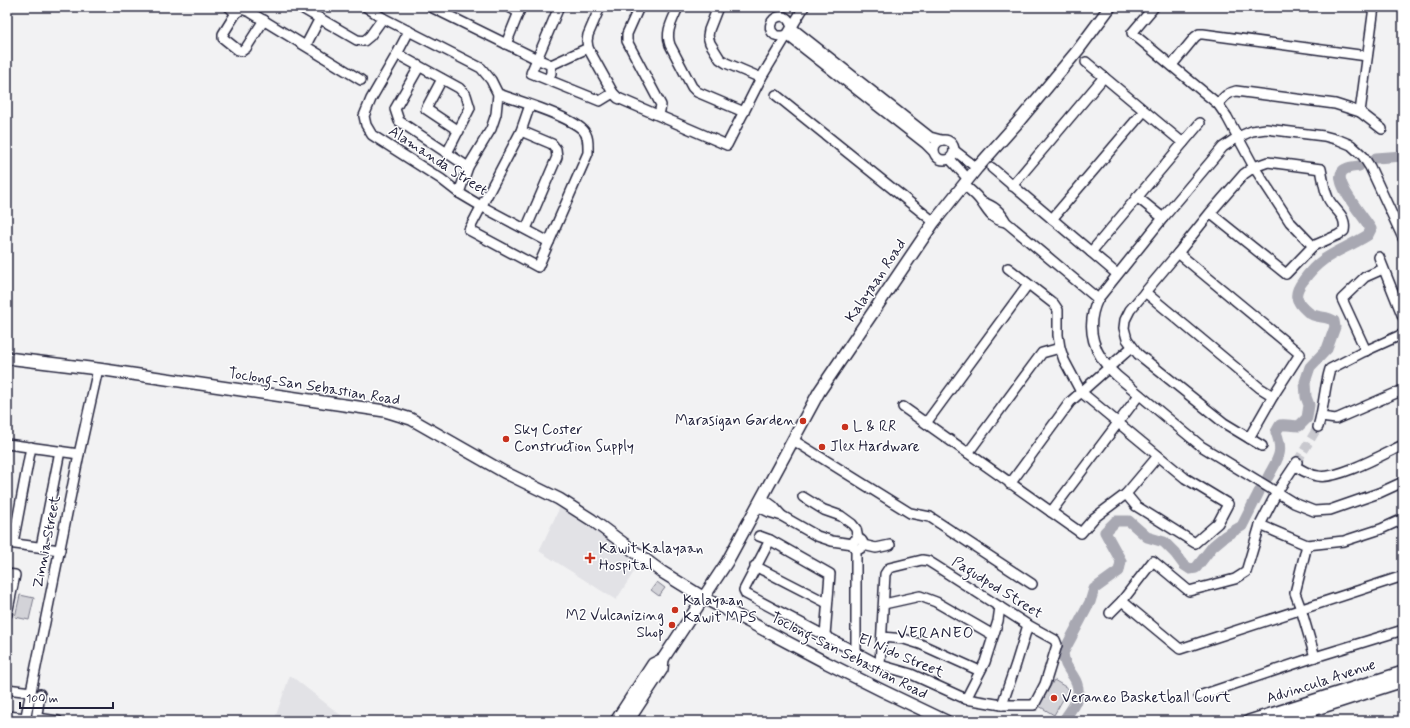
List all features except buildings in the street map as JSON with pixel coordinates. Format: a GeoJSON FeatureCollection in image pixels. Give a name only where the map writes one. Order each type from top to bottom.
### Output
{"type":"FeatureCollection","features":[{"type":"Feature","properties":{"kind":"main road","name":"Kalayaan Road"},"geometry":{"type":"LineString","coordinates":[[663,659],[727,562],[819,392],[934,222],[977,168],[1019,121],[1078,50],[1110,7]]}},
{"type":"Feature","properties":{"kind":"main road","name":"Toclong-San Sebastian Road"},"geometry":{"type":"LineString","coordinates":[[7,358],[98,369],[385,411],[411,419],[504,472],[558,499],[592,520],[662,572],[704,598],[823,661],[946,721]]}},
{"type":"Feature","properties":{"kind":"main road"},"geometry":{"type":"LineString","coordinates":[[616,721],[653,664],[663,659]]}},
{"type":"Feature","properties":{"kind":"main road"},"geometry":{"type":"LineString","coordinates":[[628,721],[662,669],[663,659]]}},
{"type":"Feature","properties":{"kind":"main road","name":"Advincula Avenue"},"geometry":{"type":"LineString","coordinates":[[1249,721],[1403,672]]}},
{"type":"Feature","properties":{"kind":"main road","name":"Advincula Avenue"},"geometry":{"type":"LineString","coordinates":[[1279,721],[1403,681]]}},
{"type":"Feature","properties":{"kind":"street"},"geometry":{"type":"LineString","coordinates":[[300,7],[357,40],[364,41],[370,36],[383,18]]}},
{"type":"Feature","properties":{"kind":"street"},"geometry":{"type":"LineString","coordinates":[[366,7],[383,18],[481,68],[491,80],[498,94],[496,114],[491,129],[468,167],[459,193]]}},
{"type":"Feature","properties":{"kind":"street"},"geometry":{"type":"LineString","coordinates":[[431,7],[551,65],[588,48]]}},
{"type":"Feature","properties":{"kind":"street"},"geometry":{"type":"LineString","coordinates":[[506,44],[520,10],[509,7]]}},
{"type":"Feature","properties":{"kind":"street"},"geometry":{"type":"LineString","coordinates":[[559,7],[531,73],[600,101],[613,93]]}},
{"type":"Feature","properties":{"kind":"street"},"geometry":{"type":"LineString","coordinates":[[600,7],[588,35],[588,48],[613,93],[618,98],[727,145],[761,78],[804,7]]}},
{"type":"Feature","properties":{"kind":"street"},"geometry":{"type":"LineString","coordinates":[[639,7],[627,34],[627,41],[661,105],[659,115]]}},
{"type":"Feature","properties":{"kind":"street"},"geometry":{"type":"LineString","coordinates":[[678,7],[667,38],[692,87],[702,94],[744,112]]}},
{"type":"Feature","properties":{"kind":"street"},"geometry":{"type":"LineString","coordinates":[[718,7],[709,30],[708,36],[710,43],[720,59],[761,78]]}},
{"type":"Feature","properties":{"kind":"street"},"geometry":{"type":"LineString","coordinates":[[1154,7],[1132,34],[1172,65],[1218,104],[1254,167],[1290,222],[1313,246]]}},
{"type":"Feature","properties":{"kind":"street"},"geometry":{"type":"LineString","coordinates":[[1360,112],[1374,7]]}},
{"type":"Feature","properties":{"kind":"street"},"geometry":{"type":"LineString","coordinates":[[264,20],[246,48],[242,51],[238,50],[223,38],[223,34],[233,10],[246,10],[264,20],[361,80]]}},
{"type":"Feature","properties":{"kind":"street"},"geometry":{"type":"LineString","coordinates":[[306,46],[320,18]]}},
{"type":"Feature","properties":{"kind":"street","name":"Alamanda Street"},"geometry":{"type":"LineString","coordinates":[[408,31],[397,54],[371,99],[364,116],[366,125],[372,135],[441,179],[459,193],[549,242]]}},
{"type":"Feature","properties":{"kind":"street"},"geometry":{"type":"LineString","coordinates":[[789,31],[930,137],[948,140],[951,142],[954,148],[952,155],[944,160],[940,159],[926,144],[789,31]]}},
{"type":"Feature","properties":{"kind":"street"},"geometry":{"type":"LineString","coordinates":[[1172,65],[1199,34],[1367,56]]}},
{"type":"Feature","properties":{"kind":"street"},"geometry":{"type":"LineString","coordinates":[[397,54],[459,88],[466,95],[470,108],[459,131],[446,152]]}},
{"type":"Feature","properties":{"kind":"street"},"geometry":{"type":"LineString","coordinates":[[1086,62],[1183,143]]}},
{"type":"Feature","properties":{"kind":"street"},"geometry":{"type":"LineString","coordinates":[[548,80],[551,73],[551,65]]}},
{"type":"Feature","properties":{"kind":"street"},"geometry":{"type":"LineString","coordinates":[[419,67],[395,109],[399,121],[468,167]]}},
{"type":"Feature","properties":{"kind":"street"},"geometry":{"type":"LineString","coordinates":[[1012,186],[1104,77]]}},
{"type":"Feature","properties":{"kind":"street"},"geometry":{"type":"LineString","coordinates":[[442,79],[426,109],[459,131]]}},
{"type":"Feature","properties":{"kind":"street"},"geometry":{"type":"LineString","coordinates":[[1218,104],[1230,92],[1236,91],[1335,104],[1360,112],[1382,129]]}},
{"type":"Feature","properties":{"kind":"street"},"geometry":{"type":"LineString","coordinates":[[498,94],[530,105],[572,121],[584,130],[588,140],[588,153],[538,267],[469,230],[521,131],[530,105]]}},
{"type":"Feature","properties":{"kind":"street"},"geometry":{"type":"LineString","coordinates":[[776,95],[934,222]]}},
{"type":"Feature","properties":{"kind":"street"},"geometry":{"type":"LineString","coordinates":[[1052,219],[1144,111]]}},
{"type":"Feature","properties":{"kind":"street"},"geometry":{"type":"LineString","coordinates":[[1091,252],[1200,123]]}},
{"type":"Feature","properties":{"kind":"street"},"geometry":{"type":"LineString","coordinates":[[1403,238],[1370,167],[1363,156],[1351,146],[1339,140],[1324,136],[1266,129],[1252,131],[1238,137],[1224,148],[1163,218],[1098,299],[1094,308],[1092,324],[1092,338],[1097,351],[1108,369],[1201,446],[1294,503],[1314,511],[1330,510],[1379,493],[1403,482]]}},
{"type":"Feature","properties":{"kind":"street"},"geometry":{"type":"LineString","coordinates":[[521,131],[552,144],[556,149],[557,157],[526,229]]}},
{"type":"Feature","properties":{"kind":"street"},"geometry":{"type":"LineString","coordinates":[[934,152],[936,144],[941,140]]}},
{"type":"Feature","properties":{"kind":"street"},"geometry":{"type":"LineString","coordinates":[[952,155],[977,168]]}},
{"type":"Feature","properties":{"kind":"street"},"geometry":{"type":"LineString","coordinates":[[952,155],[966,182],[982,202],[992,205],[1002,214],[1006,222],[1098,299]]}},
{"type":"Feature","properties":{"kind":"street"},"geometry":{"type":"LineString","coordinates":[[1210,213],[1286,274],[1313,246],[1344,231],[1345,224],[1342,216],[1328,197],[1321,169],[1268,162],[1254,167],[1244,174],[1210,213],[1130,310],[1125,320],[1124,328],[1127,339],[1138,354],[1224,423],[1262,446]]}},
{"type":"Feature","properties":{"kind":"street"},"geometry":{"type":"LineString","coordinates":[[992,168],[1117,274]]}},
{"type":"Feature","properties":{"kind":"street"},"geometry":{"type":"LineString","coordinates":[[1137,197],[1163,218]]}},
{"type":"Feature","properties":{"kind":"street"},"geometry":{"type":"LineString","coordinates":[[1178,253],[1300,354],[1273,396],[1249,438]]}},
{"type":"Feature","properties":{"kind":"street"},"geometry":{"type":"LineString","coordinates":[[1379,257],[1403,317]]}},
{"type":"Feature","properties":{"kind":"street"},"geometry":{"type":"LineString","coordinates":[[1008,268],[1054,304],[1058,310],[1058,335],[1060,348],[1064,360],[1081,392],[1185,478],[1228,504],[1218,523],[1195,543],[1136,506],[1126,494]]}},
{"type":"Feature","properties":{"kind":"street"},"geometry":{"type":"LineString","coordinates":[[1366,351],[1342,299],[1365,276],[1383,269]]}},
{"type":"Feature","properties":{"kind":"street"},"geometry":{"type":"LineString","coordinates":[[926,423],[1028,284]]}},
{"type":"Feature","properties":{"kind":"street"},"geometry":{"type":"LineString","coordinates":[[1145,292],[1260,388],[1273,396]]}},
{"type":"Feature","properties":{"kind":"street"},"geometry":{"type":"LineString","coordinates":[[1318,427],[1321,417],[1326,379],[1330,369],[1403,334]]}},
{"type":"Feature","properties":{"kind":"street"},"geometry":{"type":"LineString","coordinates":[[1010,484],[1070,402],[1132,347]]}},
{"type":"Feature","properties":{"kind":"street"},"geometry":{"type":"LineString","coordinates":[[968,454],[1042,353],[1060,348]]}},
{"type":"Feature","properties":{"kind":"street","name":"Zinnia Street"},"geometry":{"type":"LineString","coordinates":[[26,720],[79,454],[98,369]]}},
{"type":"Feature","properties":{"kind":"street"},"geometry":{"type":"LineString","coordinates":[[1321,417],[1336,419],[1403,390]]}},
{"type":"Feature","properties":{"kind":"street"},"geometry":{"type":"LineString","coordinates":[[1051,512],[1117,422],[1139,395]]}},
{"type":"Feature","properties":{"kind":"street"},"geometry":{"type":"LineString","coordinates":[[903,407],[1081,533],[1094,518],[1126,494],[1158,456]]}},
{"type":"Feature","properties":{"kind":"street"},"geometry":{"type":"LineString","coordinates":[[793,440],[910,513],[930,517],[1032,584]]}},
{"type":"Feature","properties":{"kind":"street"},"geometry":{"type":"LineString","coordinates":[[7,444],[79,454]]}},
{"type":"Feature","properties":{"kind":"street"},"geometry":{"type":"LineString","coordinates":[[1110,613],[1122,601],[1153,561],[1189,591],[1235,579],[1246,572],[1260,525],[1277,492],[1296,464],[1306,472],[1319,477],[1336,474],[1403,445]]}},
{"type":"Feature","properties":{"kind":"street"},"geometry":{"type":"LineString","coordinates":[[31,448],[10,543],[60,550]]}},
{"type":"Feature","properties":{"kind":"street"},"geometry":{"type":"LineString","coordinates":[[41,547],[60,451]]}},
{"type":"Feature","properties":{"kind":"street"},"geometry":{"type":"LineString","coordinates":[[803,497],[824,510],[841,516],[856,529],[856,653]]}},
{"type":"Feature","properties":{"kind":"street"},"geometry":{"type":"LineString","coordinates":[[759,502],[773,506],[782,516],[817,536],[876,548],[890,545]]}},
{"type":"Feature","properties":{"kind":"street"},"geometry":{"type":"LineString","coordinates":[[1260,525],[1307,545],[1344,541],[1381,529],[1403,519]]}},
{"type":"Feature","properties":{"kind":"street"},"geometry":{"type":"LineString","coordinates":[[759,536],[770,540],[830,574],[825,635]]}},
{"type":"Feature","properties":{"kind":"street"},"geometry":{"type":"LineString","coordinates":[[770,540],[755,566],[827,603]]}},
{"type":"Feature","properties":{"kind":"street"},"geometry":{"type":"LineString","coordinates":[[1307,545],[1295,593],[1315,657]]}},
{"type":"Feature","properties":{"kind":"street","name":"Pagudpod Street"},"geometry":{"type":"LineString","coordinates":[[884,604],[885,574],[889,568],[922,560],[928,561],[1056,642],[1045,684],[1034,705]]}},
{"type":"Feature","properties":{"kind":"street","name":"El Nido Street"},"geometry":{"type":"LineString","coordinates":[[755,566],[744,590],[745,592],[880,665],[911,674],[966,699],[1002,706],[1034,705]]}},
{"type":"Feature","properties":{"kind":"street"},"geometry":{"type":"LineString","coordinates":[[7,614],[11,575]]}},
{"type":"Feature","properties":{"kind":"street"},"geometry":{"type":"LineString","coordinates":[[1122,601],[1180,649],[1403,576]]}},
{"type":"Feature","properties":{"kind":"street"},"geometry":{"type":"LineString","coordinates":[[880,665],[884,604],[920,596],[936,602],[993,636]]}},
{"type":"Feature","properties":{"kind":"street"},"geometry":{"type":"LineString","coordinates":[[966,699],[985,662],[998,621],[1000,607]]}},
{"type":"Feature","properties":{"kind":"street"},"geometry":{"type":"LineString","coordinates":[[1002,706],[1028,625]]}},
{"type":"Feature","properties":{"kind":"street"},"geometry":{"type":"LineString","coordinates":[[1199,696],[1315,657],[1403,630]]}},
{"type":"Feature","properties":{"kind":"street"},"geometry":{"type":"LineString","coordinates":[[882,637],[904,639],[920,644],[980,671]]}},
{"type":"Feature","properties":{"kind":"street"},"geometry":{"type":"LineString","coordinates":[[7,689],[31,692]]}},
{"type":"Feature","properties":{"kind":"street"},"geometry":{"type":"LineString","coordinates":[[40,694],[37,720],[58,721]]}},
{"type":"Feature","properties":{"kind":"street"},"geometry":{"type":"LineString","coordinates":[[7,716],[26,720]]}},
{"type":"Feature","properties":{"kind":"shaded area","name":"Kawit Kalayaan Hospital"},"geometry":{"type":"Polygon","coordinates":[[[560,507],[593,529],[639,564],[616,600],[539,551],[560,507]]]}},
{"type":"Feature","properties":{"kind":"shaded area"},"geometry":{"type":"Polygon","coordinates":[[[657,582],[665,588],[659,596],[651,590],[657,582]]]}},
{"type":"Feature","properties":{"kind":"shaded area"},"geometry":{"type":"Polygon","coordinates":[[[20,595],[34,598],[29,620],[15,617],[20,595]]]}},
{"type":"Feature","properties":{"kind":"shaded area"},"geometry":{"type":"Polygon","coordinates":[[[290,675],[348,721],[274,721],[290,675]]]}},
{"type":"Feature","properties":{"kind":"shaded area","name":"Veraneo Basketball Court"},"geometry":{"type":"Polygon","coordinates":[[[1054,680],[1069,689],[1054,715],[1039,706],[1054,680]]]}},
{"type":"Feature","properties":{"kind":"waterway"},"geometry":{"type":"LineString","coordinates":[[1376,158],[1403,156]]}},
{"type":"Feature","properties":{"kind":"waterway"},"geometry":{"type":"LineString","coordinates":[[1268,477],[1279,455],[1280,445],[1276,432],[1280,425],[1299,426],[1307,418],[1309,405],[1306,397],[1305,382],[1310,367],[1327,349],[1335,327],[1334,321],[1331,319],[1311,314],[1304,308],[1298,301],[1298,290],[1303,281],[1318,264],[1368,235],[1371,229],[1346,192],[1340,177],[1345,169],[1359,166]]}},
{"type":"Feature","properties":{"kind":"waterway"},"geometry":{"type":"LineString","coordinates":[[1063,721],[1077,700],[1078,694],[1076,682],[1067,667],[1063,653],[1090,602],[1094,589],[1119,571],[1121,561],[1105,532],[1116,521],[1129,521],[1147,537],[1164,542],[1184,565],[1190,569],[1196,568],[1213,546],[1225,536],[1242,526],[1259,492]]}},
{"type":"Feature","properties":{"kind":"tunnel"},"geometry":{"type":"LineString","coordinates":[[1297,462],[1318,427]]}},
{"type":"Feature","properties":{"kind":"place","name":"Marasigan Garden"},"geometry":{"type":"Point","coordinates":[803,421]}},
{"type":"Feature","properties":{"kind":"place","name":"L & RR"},"geometry":{"type":"Point","coordinates":[845,427]}},
{"type":"Feature","properties":{"kind":"place","name":"Sky Coster Construction Supply"},"geometry":{"type":"Point","coordinates":[506,439]}},
{"type":"Feature","properties":{"kind":"place","name":"Jlex Hardware"},"geometry":{"type":"Point","coordinates":[822,447]}},
{"type":"Feature","properties":{"kind":"place","name":"Kawit Kalayaan Hospital"},"geometry":{"type":"Point","coordinates":[590,558]}},
{"type":"Feature","properties":{"kind":"place","name":"Kalayaan Kawit MPS"},"geometry":{"type":"Point","coordinates":[675,610]}},
{"type":"Feature","properties":{"kind":"place","name":"M2 Vulcanizing Shop"},"geometry":{"type":"Point","coordinates":[672,625]}},
{"type":"Feature","properties":{"kind":"place","name":"Veraneo Basketball Court"},"geometry":{"type":"Point","coordinates":[1054,698]}},
{"type":"Feature","properties":{"kind":"district","name":"VERANEO"},"geometry":{"type":"Point","coordinates":[936,633]}}]}
